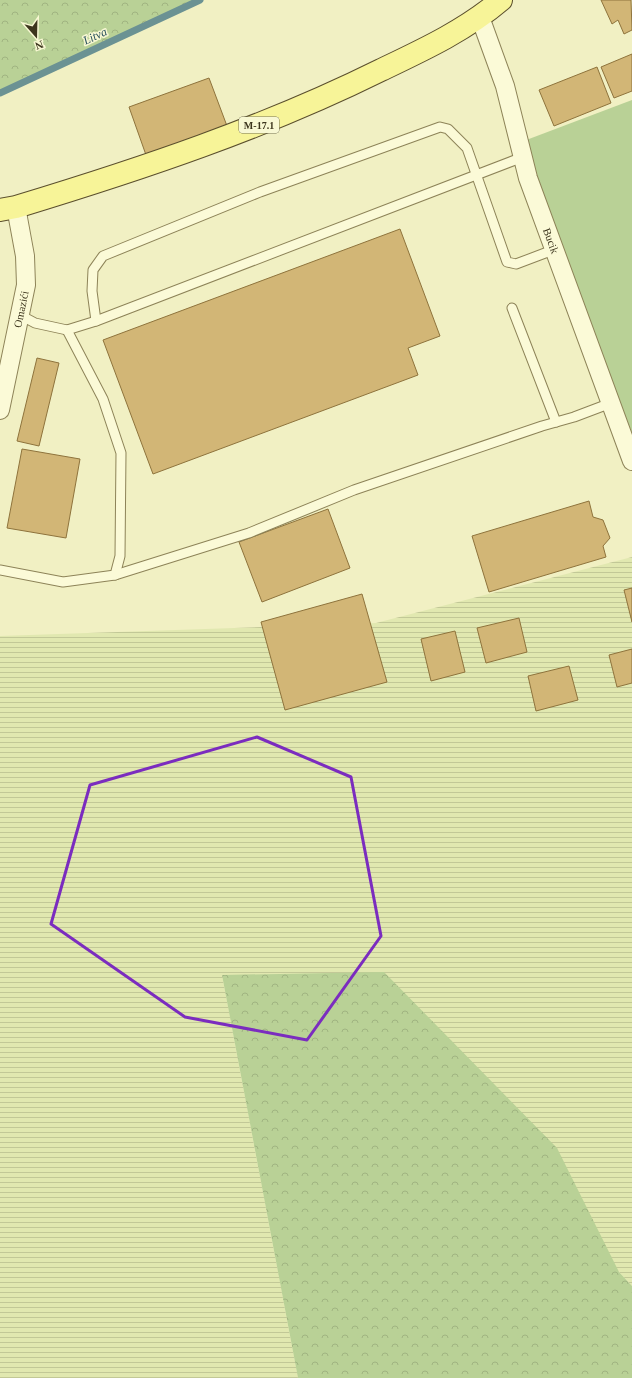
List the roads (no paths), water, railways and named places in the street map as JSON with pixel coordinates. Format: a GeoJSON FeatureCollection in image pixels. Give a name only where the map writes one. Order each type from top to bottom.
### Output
{"type":"FeatureCollection","features":[{"type":"Feature","properties":{"kind":"main road","name":"M-17.1"},"geometry":{"type":"LineString","coordinates":[[8,209],[134,171],[246,130],[342,90],[422,50],[480,17],[501,0]]}},
{"type":"Feature","properties":{"kind":"street","name":"Bucik"},"geometry":{"type":"LineString","coordinates":[[480,17],[505,86],[528,178],[553,250],[632,461]]}},
{"type":"Feature","properties":{"kind":"street","name":"Omazići"},"geometry":{"type":"LineString","coordinates":[[0,410],[26,285],[25,256],[8,209]]}},
{"type":"Feature","properties":{"kind":"lane"},"geometry":{"type":"LineString","coordinates":[[96,321],[92,291],[94,270],[103,256],[260,192],[440,127],[448,129],[467,148],[478,175],[507,262],[516,264],[553,250]]}},
{"type":"Feature","properties":{"kind":"lane"},"geometry":{"type":"LineString","coordinates":[[20,315],[35,323],[67,330],[96,321],[523,157]]}},
{"type":"Feature","properties":{"kind":"lane"},"geometry":{"type":"LineString","coordinates":[[512,308],[556,422]]}},
{"type":"Feature","properties":{"kind":"lane"},"geometry":{"type":"LineString","coordinates":[[67,330],[103,399],[121,453],[120,556],[115,576]]}},
{"type":"Feature","properties":{"kind":"lane"},"geometry":{"type":"LineString","coordinates":[[0,570],[63,582],[115,576],[249,533],[354,490],[611,403]]}},
{"type":"Feature","properties":{"kind":"waterway","name":"Litva"},"geometry":{"type":"LineString","coordinates":[[0,93],[200,0]]}}]}
